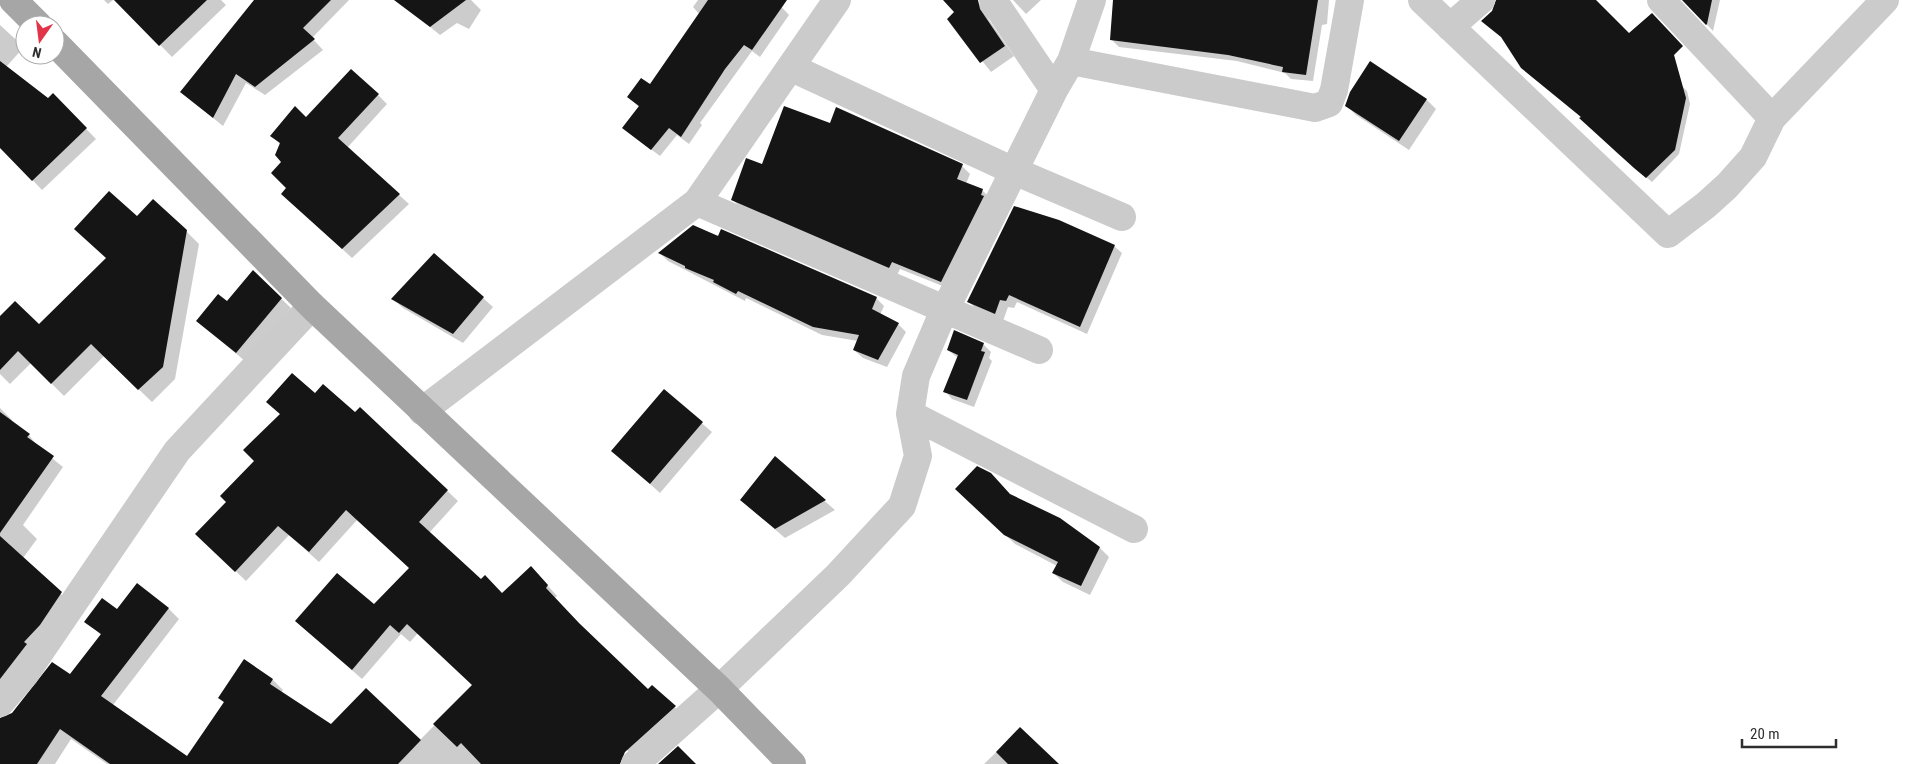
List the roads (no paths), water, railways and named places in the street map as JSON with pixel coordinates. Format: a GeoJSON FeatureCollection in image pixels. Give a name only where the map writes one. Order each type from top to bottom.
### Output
{"type":"FeatureCollection","features":[{"type":"Feature","properties":{"kind":"main road"},"geometry":{"type":"LineString","coordinates":[[13,0],[28,15]]}},
{"type":"Feature","properties":{"kind":"main road"},"geometry":{"type":"LineString","coordinates":[[65,53],[312,306],[718,689],[792,764]]}},
{"type":"Feature","properties":{"kind":"street"},"geometry":{"type":"LineString","coordinates":[[422,411],[697,202],[792,68],[837,0]]}},
{"type":"Feature","properties":{"kind":"street"},"geometry":{"type":"LineString","coordinates":[[993,0],[1054,90]]}},
{"type":"Feature","properties":{"kind":"street"},"geometry":{"type":"LineString","coordinates":[[635,764],[718,689],[838,575],[902,506],[918,456],[910,414],[916,376],[946,308],[1054,90],[1071,61],[1092,0]]}},
{"type":"Feature","properties":{"kind":"street"},"geometry":{"type":"LineString","coordinates":[[1071,61],[1315,108],[1329,103],[1334,90],[1350,0]]}},
{"type":"Feature","properties":{"kind":"street"},"geometry":{"type":"LineString","coordinates":[[1422,0],[1668,234],[1706,205],[1740,172],[1761,144],[1772,118],[1885,0]]}},
{"type":"Feature","properties":{"kind":"street"},"geometry":{"type":"LineString","coordinates":[[1450,28],[1481,0]]}},
{"type":"Feature","properties":{"kind":"street"},"geometry":{"type":"LineString","coordinates":[[1661,0],[1772,118]]}},
{"type":"Feature","properties":{"kind":"street"},"geometry":{"type":"LineString","coordinates":[[792,68],[1014,171],[1122,217]]}},
{"type":"Feature","properties":{"kind":"street"},"geometry":{"type":"LineString","coordinates":[[697,202],[946,308],[1039,350]]}},
{"type":"Feature","properties":{"kind":"street"},"geometry":{"type":"LineString","coordinates":[[0,703],[25,674],[177,451],[312,306]]}},
{"type":"Feature","properties":{"kind":"street"},"geometry":{"type":"LineString","coordinates":[[910,414],[1134,529]]}}]}
